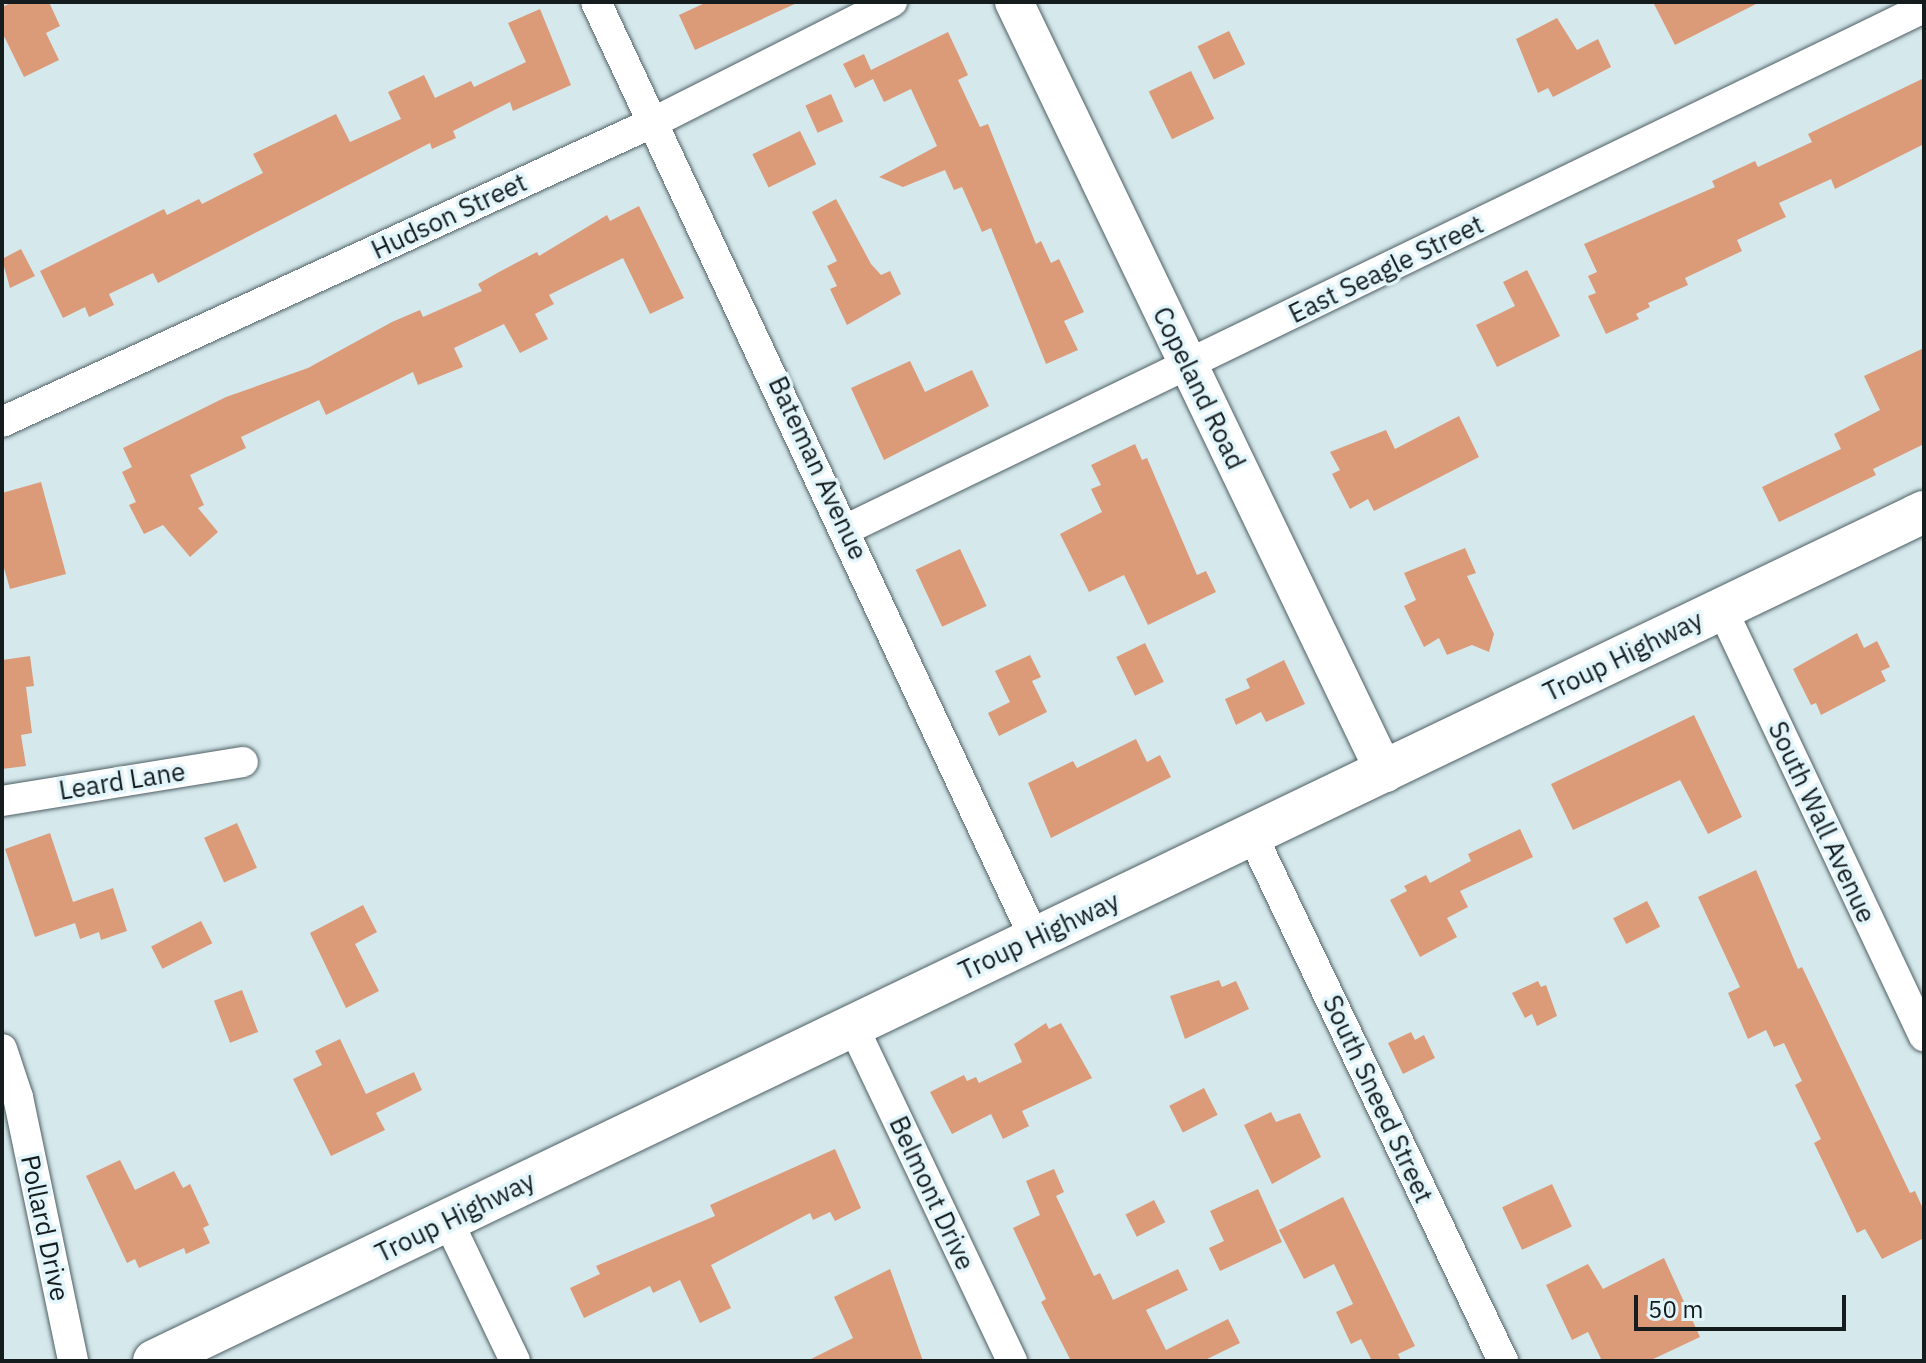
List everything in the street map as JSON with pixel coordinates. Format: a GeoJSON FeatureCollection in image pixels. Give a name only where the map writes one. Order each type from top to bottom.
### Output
{"type":"FeatureCollection","features":[{"type":"Feature","properties":{"kind":"main road","name":"Troup Highway"},"geometry":{"type":"LineString","coordinates":[[154,1361],[1034,937],[1253,837],[1721,607],[1924,512]]}},
{"type":"Feature","properties":{"kind":"street","name":"Bateman Avenue"},"geometry":{"type":"LineString","coordinates":[[596,2],[847,529],[1034,937]]}},
{"type":"Feature","properties":{"kind":"street","name":"Hudson Street"},"geometry":{"type":"LineString","coordinates":[[2,422],[654,122],[892,2]]}},
{"type":"Feature","properties":{"kind":"street","name":"Copeland Road"},"geometry":{"type":"LineString","coordinates":[[1014,2],[1385,773]]}},
{"type":"Feature","properties":{"kind":"street","name":"East Seagle Street"},"geometry":{"type":"LineString","coordinates":[[847,529],[1924,8]]}},
{"type":"Feature","properties":{"kind":"street","name":"South Wall Avenue"},"geometry":{"type":"LineString","coordinates":[[1721,607],[1920,1020]]}},
{"type":"Feature","properties":{"kind":"street","name":"Leard Lane"},"geometry":{"type":"LineString","coordinates":[[2,801],[243,762]]}},
{"type":"Feature","properties":{"kind":"street","name":"South Sneed Street"},"geometry":{"type":"LineString","coordinates":[[1253,837],[1503,1361]]}},
{"type":"Feature","properties":{"kind":"street","name":"Belmont Drive"},"geometry":{"type":"LineString","coordinates":[[853,1026],[1012,1361]]}},
{"type":"Feature","properties":{"kind":"street","name":"Pollard Drive"},"geometry":{"type":"LineString","coordinates":[[2,1049],[18,1097],[73,1361]]}},
{"type":"Feature","properties":{"kind":"street"},"geometry":{"type":"LineString","coordinates":[[448,1221],[515,1361]]}},
{"type":"Feature","properties":{"kind":"building"},"geometry":{"type":"Polygon","coordinates":[[[13,2],[49,2],[60,26],[46,33],[59,60],[24,77],[2,32],[2,7],[13,2]]]}},
{"type":"Feature","properties":{"kind":"building"},"geometry":{"type":"Polygon","coordinates":[[[707,2],[799,2],[695,50],[679,15],[707,2]]]}},
{"type":"Feature","properties":{"kind":"building"},"geometry":{"type":"Polygon","coordinates":[[[1653,2],[1760,2],[1675,45],[1653,2]]]}},
{"type":"Feature","properties":{"kind":"building"},"geometry":{"type":"Polygon","coordinates":[[[540,9],[571,85],[513,111],[510,102],[453,131],[456,138],[432,149],[430,143],[158,283],[153,273],[109,294],[114,305],[89,317],[85,307],[63,318],[40,271],[164,209],[167,215],[199,199],[202,204],[263,173],[253,154],[336,114],[350,142],[401,119],[388,92],[424,75],[435,98],[471,81],[474,87],[526,62],[508,23],[540,9]]]}},
{"type":"Feature","properties":{"kind":"building"},"geometry":{"type":"Polygon","coordinates":[[[1557,18],[1577,50],[1598,39],[1611,67],[1553,97],[1548,88],[1538,93],[1516,39],[1557,18]]]}},
{"type":"Feature","properties":{"kind":"building"},"geometry":{"type":"Polygon","coordinates":[[[1229,31],[1245,64],[1214,80],[1198,46],[1229,31]]]}},
{"type":"Feature","properties":{"kind":"building"},"geometry":{"type":"Polygon","coordinates":[[[948,32],[968,75],[958,80],[980,127],[988,124],[1036,244],[1041,241],[1051,263],[1059,259],[1084,312],[1064,321],[1078,350],[1046,364],[991,228],[982,232],[962,187],[954,190],[945,170],[903,187],[879,177],[937,146],[911,89],[884,102],[873,79],[855,88],[843,64],[864,54],[871,70],[948,32]]]}},
{"type":"Feature","properties":{"kind":"building"},"geometry":{"type":"Polygon","coordinates":[[[1191,71],[1214,119],[1172,139],[1149,92],[1191,71]]]}},
{"type":"Feature","properties":{"kind":"building"},"geometry":{"type":"Polygon","coordinates":[[[1924,78],[1924,144],[1835,189],[1831,179],[1779,203],[1786,217],[1737,240],[1742,251],[1685,278],[1688,285],[1648,303],[1650,307],[1636,314],[1639,319],[1606,334],[1588,296],[1596,293],[1588,276],[1597,272],[1584,244],[1715,187],[1712,181],[1755,161],[1758,167],[1812,142],[1808,134],[1924,78]]]}},
{"type":"Feature","properties":{"kind":"building"},"geometry":{"type":"Polygon","coordinates":[[[831,94],[843,121],[818,133],[805,105],[831,94]]]}},
{"type":"Feature","properties":{"kind":"building"},"geometry":{"type":"Polygon","coordinates":[[[800,131],[816,164],[769,187],[752,154],[800,131]]]}},
{"type":"Feature","properties":{"kind":"building"},"geometry":{"type":"Polygon","coordinates":[[[836,199],[871,264],[881,275],[890,271],[901,294],[847,325],[830,289],[837,286],[827,266],[837,261],[812,212],[836,199]]]}},
{"type":"Feature","properties":{"kind":"building"},"geometry":{"type":"Polygon","coordinates":[[[639,206],[684,298],[650,314],[623,258],[549,295],[554,304],[535,314],[548,339],[520,353],[504,324],[454,348],[463,367],[418,385],[413,372],[326,415],[319,400],[241,437],[246,448],[190,475],[204,505],[198,508],[218,532],[190,557],[163,525],[144,534],[129,505],[136,502],[122,472],[132,467],[123,448],[226,397],[308,368],[392,322],[420,310],[423,317],[482,291],[478,284],[499,272],[537,252],[539,256],[607,215],[610,221],[639,206]]]}},
{"type":"Feature","properties":{"kind":"building"},"geometry":{"type":"Polygon","coordinates":[[[21,249],[35,276],[10,288],[2,259],[21,249]]]}},
{"type":"Feature","properties":{"kind":"building"},"geometry":{"type":"Polygon","coordinates":[[[1527,270],[1560,336],[1497,367],[1476,325],[1515,306],[1503,282],[1527,270]]]}},
{"type":"Feature","properties":{"kind":"building"},"geometry":{"type":"Polygon","coordinates":[[[1924,348],[1924,444],[1873,469],[1876,475],[1779,522],[1762,487],[1841,449],[1834,434],[1880,410],[1864,376],[1924,348]]]}},
{"type":"Feature","properties":{"kind":"building"},"geometry":{"type":"Polygon","coordinates":[[[910,361],[925,392],[972,370],[989,406],[884,460],[851,388],[910,361]]]}},
{"type":"Feature","properties":{"kind":"building"},"geometry":{"type":"Polygon","coordinates":[[[1459,416],[1479,457],[1374,511],[1368,499],[1350,509],[1332,474],[1340,470],[1330,452],[1386,430],[1395,449],[1459,416]]]}},
{"type":"Feature","properties":{"kind":"building"},"geometry":{"type":"Polygon","coordinates":[[[1135,444],[1142,460],[1147,458],[1197,575],[1206,571],[1216,592],[1148,625],[1124,575],[1089,592],[1060,534],[1102,512],[1091,489],[1101,485],[1091,465],[1135,444]]]}},
{"type":"Feature","properties":{"kind":"building"},"geometry":{"type":"Polygon","coordinates":[[[41,482],[66,574],[10,589],[2,561],[2,493],[41,482]]]}},
{"type":"Feature","properties":{"kind":"building"},"geometry":{"type":"Polygon","coordinates":[[[1465,548],[1476,573],[1467,576],[1494,634],[1489,652],[1472,645],[1447,655],[1439,638],[1424,647],[1404,606],[1416,600],[1404,573],[1465,548]]]}},
{"type":"Feature","properties":{"kind":"building"},"geometry":{"type":"Polygon","coordinates":[[[960,549],[987,606],[942,627],[916,570],[960,549]]]}},
{"type":"Feature","properties":{"kind":"building"},"geometry":{"type":"Polygon","coordinates":[[[1857,633],[1864,648],[1877,641],[1890,667],[1881,671],[1886,681],[1821,715],[1816,703],[1811,705],[1793,669],[1857,633]]]}},
{"type":"Feature","properties":{"kind":"building"},"geometry":{"type":"Polygon","coordinates":[[[1145,643],[1164,682],[1135,696],[1116,657],[1145,643]]]}},
{"type":"Feature","properties":{"kind":"building"},"geometry":{"type":"Polygon","coordinates":[[[1030,655],[1041,677],[1032,681],[1047,712],[999,736],[988,713],[1010,702],[995,671],[1030,655]]]}},
{"type":"Feature","properties":{"kind":"building"},"geometry":{"type":"Polygon","coordinates":[[[30,656],[34,686],[26,687],[32,733],[21,735],[26,766],[2,769],[2,660],[30,656]]]}},
{"type":"Feature","properties":{"kind":"building"},"geometry":{"type":"Polygon","coordinates":[[[1284,660],[1305,704],[1266,722],[1261,712],[1236,725],[1225,699],[1250,688],[1246,679],[1284,660]]]}},
{"type":"Feature","properties":{"kind":"building"},"geometry":{"type":"Polygon","coordinates":[[[1694,715],[1742,817],[1708,834],[1680,780],[1573,830],[1551,784],[1694,715]]]}},
{"type":"Feature","properties":{"kind":"building"},"geometry":{"type":"Polygon","coordinates":[[[1136,739],[1147,762],[1160,755],[1171,777],[1051,838],[1028,783],[1073,761],[1077,768],[1136,739]]]}},
{"type":"Feature","properties":{"kind":"building"},"geometry":{"type":"Polygon","coordinates":[[[237,823],[257,868],[224,882],[204,838],[237,823]]]}},
{"type":"Feature","properties":{"kind":"building"},"geometry":{"type":"Polygon","coordinates":[[[1520,829],[1533,857],[1460,891],[1468,907],[1447,918],[1457,937],[1420,957],[1390,900],[1407,891],[1404,886],[1426,875],[1430,883],[1471,861],[1468,854],[1520,829]]]}},
{"type":"Feature","properties":{"kind":"building"},"geometry":{"type":"Polygon","coordinates":[[[50,833],[73,902],[113,888],[127,931],[101,940],[99,932],[80,939],[75,923],[35,937],[5,849],[50,833]]]}},
{"type":"Feature","properties":{"kind":"building"},"geometry":{"type":"Polygon","coordinates":[[[1756,870],[1798,969],[1802,967],[1910,1193],[1915,1191],[1924,1211],[1924,1238],[1882,1259],[1865,1229],[1857,1233],[1814,1143],[1821,1139],[1795,1085],[1802,1081],[1784,1043],[1774,1047],[1766,1030],[1748,1039],[1728,993],[1740,987],[1698,897],[1756,870]]]}},
{"type":"Feature","properties":{"kind":"building"},"geometry":{"type":"Polygon","coordinates":[[[1647,901],[1660,927],[1626,944],[1613,918],[1647,901]]]}},
{"type":"Feature","properties":{"kind":"building"},"geometry":{"type":"Polygon","coordinates":[[[363,905],[377,932],[355,944],[379,991],[346,1008],[310,933],[363,905]]]}},
{"type":"Feature","properties":{"kind":"building"},"geometry":{"type":"Polygon","coordinates":[[[201,921],[212,943],[162,969],[151,946],[201,921]]]}},
{"type":"Feature","properties":{"kind":"building"},"geometry":{"type":"Polygon","coordinates":[[[1219,980],[1222,987],[1236,981],[1249,1009],[1185,1039],[1170,996],[1219,980]]]}},
{"type":"Feature","properties":{"kind":"building"},"geometry":{"type":"Polygon","coordinates":[[[1538,981],[1541,987],[1546,985],[1557,1016],[1537,1026],[1532,1014],[1525,1018],[1512,993],[1538,981]]]}},
{"type":"Feature","properties":{"kind":"building"},"geometry":{"type":"Polygon","coordinates":[[[242,990],[258,1032],[230,1043],[214,1001],[242,990]]]}},
{"type":"Feature","properties":{"kind":"building"},"geometry":{"type":"Polygon","coordinates":[[[1046,1023],[1049,1029],[1061,1023],[1092,1078],[1022,1111],[1029,1126],[1003,1139],[991,1114],[952,1134],[930,1092],[964,1075],[967,1081],[976,1077],[979,1083],[1022,1062],[1014,1044],[1046,1023]]]}},
{"type":"Feature","properties":{"kind":"building"},"geometry":{"type":"Polygon","coordinates":[[[1411,1032],[1415,1040],[1424,1035],[1435,1058],[1403,1074],[1388,1043],[1411,1032]]]}},
{"type":"Feature","properties":{"kind":"building"},"geometry":{"type":"Polygon","coordinates":[[[340,1039],[366,1094],[414,1072],[422,1090],[376,1113],[385,1130],[331,1156],[293,1079],[322,1065],[315,1051],[340,1039]]]}},
{"type":"Feature","properties":{"kind":"building"},"geometry":{"type":"Polygon","coordinates":[[[1204,1088],[1218,1115],[1183,1132],[1169,1106],[1204,1088]]]}},
{"type":"Feature","properties":{"kind":"building"},"geometry":{"type":"Polygon","coordinates":[[[1271,1112],[1276,1122],[1300,1113],[1321,1157],[1272,1184],[1244,1125],[1271,1112]]]}},
{"type":"Feature","properties":{"kind":"building"},"geometry":{"type":"Polygon","coordinates":[[[835,1149],[861,1208],[835,1221],[830,1212],[813,1220],[810,1213],[711,1265],[731,1308],[700,1323],[680,1280],[653,1293],[650,1286],[584,1318],[570,1288],[600,1274],[596,1266],[715,1216],[710,1205],[835,1149]]]}},
{"type":"Feature","properties":{"kind":"building"},"geometry":{"type":"Polygon","coordinates":[[[120,1160],[135,1190],[174,1171],[183,1188],[190,1184],[209,1225],[203,1228],[210,1243],[186,1254],[184,1248],[139,1268],[135,1259],[127,1263],[86,1176],[120,1160]]]}},
{"type":"Feature","properties":{"kind":"building"},"geometry":{"type":"Polygon","coordinates":[[[1054,1169],[1064,1192],[1056,1196],[1094,1276],[1100,1273],[1113,1300],[1178,1269],[1188,1290],[1146,1310],[1166,1350],[1228,1319],[1240,1343],[1203,1361],[1071,1361],[1041,1302],[1046,1299],[1013,1228],[1040,1215],[1026,1181],[1054,1169]]]}},
{"type":"Feature","properties":{"kind":"building"},"geometry":{"type":"Polygon","coordinates":[[[1552,1184],[1572,1227],[1522,1250],[1502,1207],[1552,1184]]]}},
{"type":"Feature","properties":{"kind":"building"},"geometry":{"type":"Polygon","coordinates":[[[1258,1189],[1282,1242],[1220,1271],[1209,1248],[1224,1241],[1210,1211],[1258,1189]]]}},
{"type":"Feature","properties":{"kind":"building"},"geometry":{"type":"Polygon","coordinates":[[[1343,1197],[1415,1346],[1398,1354],[1401,1361],[1372,1361],[1361,1339],[1351,1344],[1336,1312],[1353,1304],[1334,1264],[1304,1279],[1279,1230],[1343,1197]]]}},
{"type":"Feature","properties":{"kind":"building"},"geometry":{"type":"Polygon","coordinates":[[[1154,1200],[1165,1222],[1137,1237],[1125,1215],[1154,1200]]]}},
{"type":"Feature","properties":{"kind":"building"},"geometry":{"type":"Polygon","coordinates":[[[1664,1258],[1700,1337],[1649,1361],[1602,1361],[1588,1332],[1572,1340],[1546,1285],[1588,1264],[1603,1289],[1664,1258]]]}},
{"type":"Feature","properties":{"kind":"building"},"geometry":{"type":"Polygon","coordinates":[[[890,1269],[923,1361],[807,1361],[853,1338],[834,1297],[890,1269]]]}}]}
